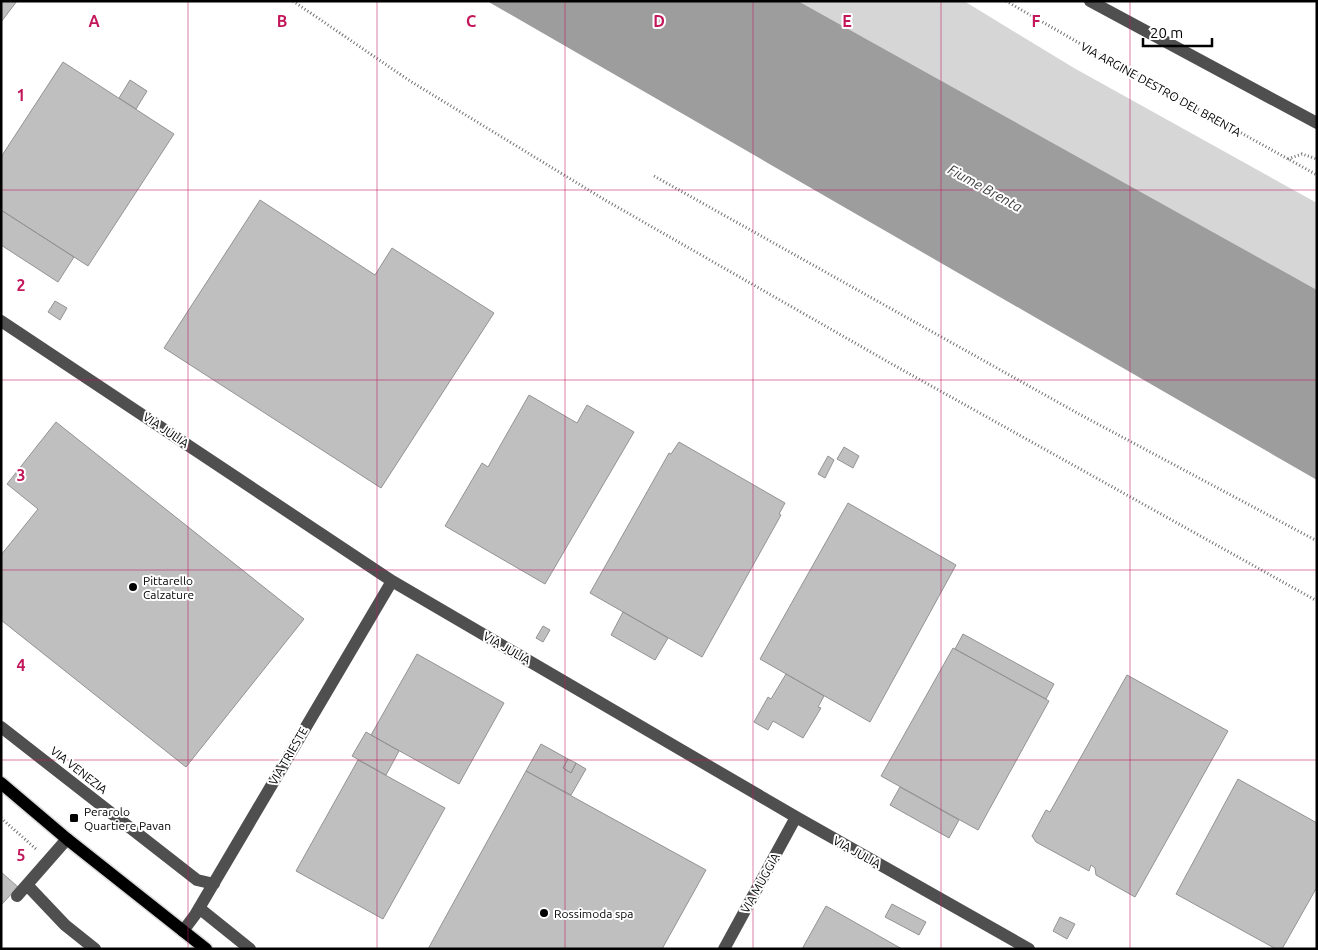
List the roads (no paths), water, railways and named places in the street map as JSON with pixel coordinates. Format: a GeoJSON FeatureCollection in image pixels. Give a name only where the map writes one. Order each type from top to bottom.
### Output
{"type":"FeatureCollection","features":[{"type":"Feature","properties":{"kind":"main road"},"geometry":{"type":"LineString","coordinates":[[1,782],[67,839],[206,949]]}},
{"type":"Feature","properties":{"kind":"street"},"geometry":{"type":"LineString","coordinates":[[1090,1],[1317,122]]}},
{"type":"Feature","properties":{"kind":"street","name":"VIA JULIA"},"geometry":{"type":"LineString","coordinates":[[1,321],[392,581],[796,818],[1029,949]]}},
{"type":"Feature","properties":{"kind":"street","name":"VIA TRIESTE"},"geometry":{"type":"LineString","coordinates":[[183,931],[214,884],[392,581]]}},
{"type":"Feature","properties":{"kind":"street","name":"VIA VENEZIA"},"geometry":{"type":"LineString","coordinates":[[1,727],[197,880],[214,884]]}},
{"type":"Feature","properties":{"kind":"street","name":"VIA MUGGIA"},"geometry":{"type":"LineString","coordinates":[[724,949],[796,818]]}},
{"type":"Feature","properties":{"kind":"street"},"geometry":{"type":"LineString","coordinates":[[17,896],[28,886],[67,839]]}},
{"type":"Feature","properties":{"kind":"street"},"geometry":{"type":"LineString","coordinates":[[28,886],[65,924],[95,949]]}},
{"type":"Feature","properties":{"kind":"street"},"geometry":{"type":"LineString","coordinates":[[199,908],[250,949]]}},
{"type":"Feature","properties":{"kind":"water","name":"Fiume Brenta"},"geometry":{"type":"Polygon","coordinates":[[[487,1],[798,1],[1317,290],[1317,480],[487,1]]]}},
{"type":"Feature","properties":{"kind":"place","name":"Pittarello Calzature"},"geometry":{"type":"Point","coordinates":[133,587]}},
{"type":"Feature","properties":{"kind":"place","name":"Perarolo Quartiere Pavan"},"geometry":{"type":"Point","coordinates":[74,818]}},
{"type":"Feature","properties":{"kind":"place","name":"Rossimoda spa"},"geometry":{"type":"Point","coordinates":[544,913]}}]}
